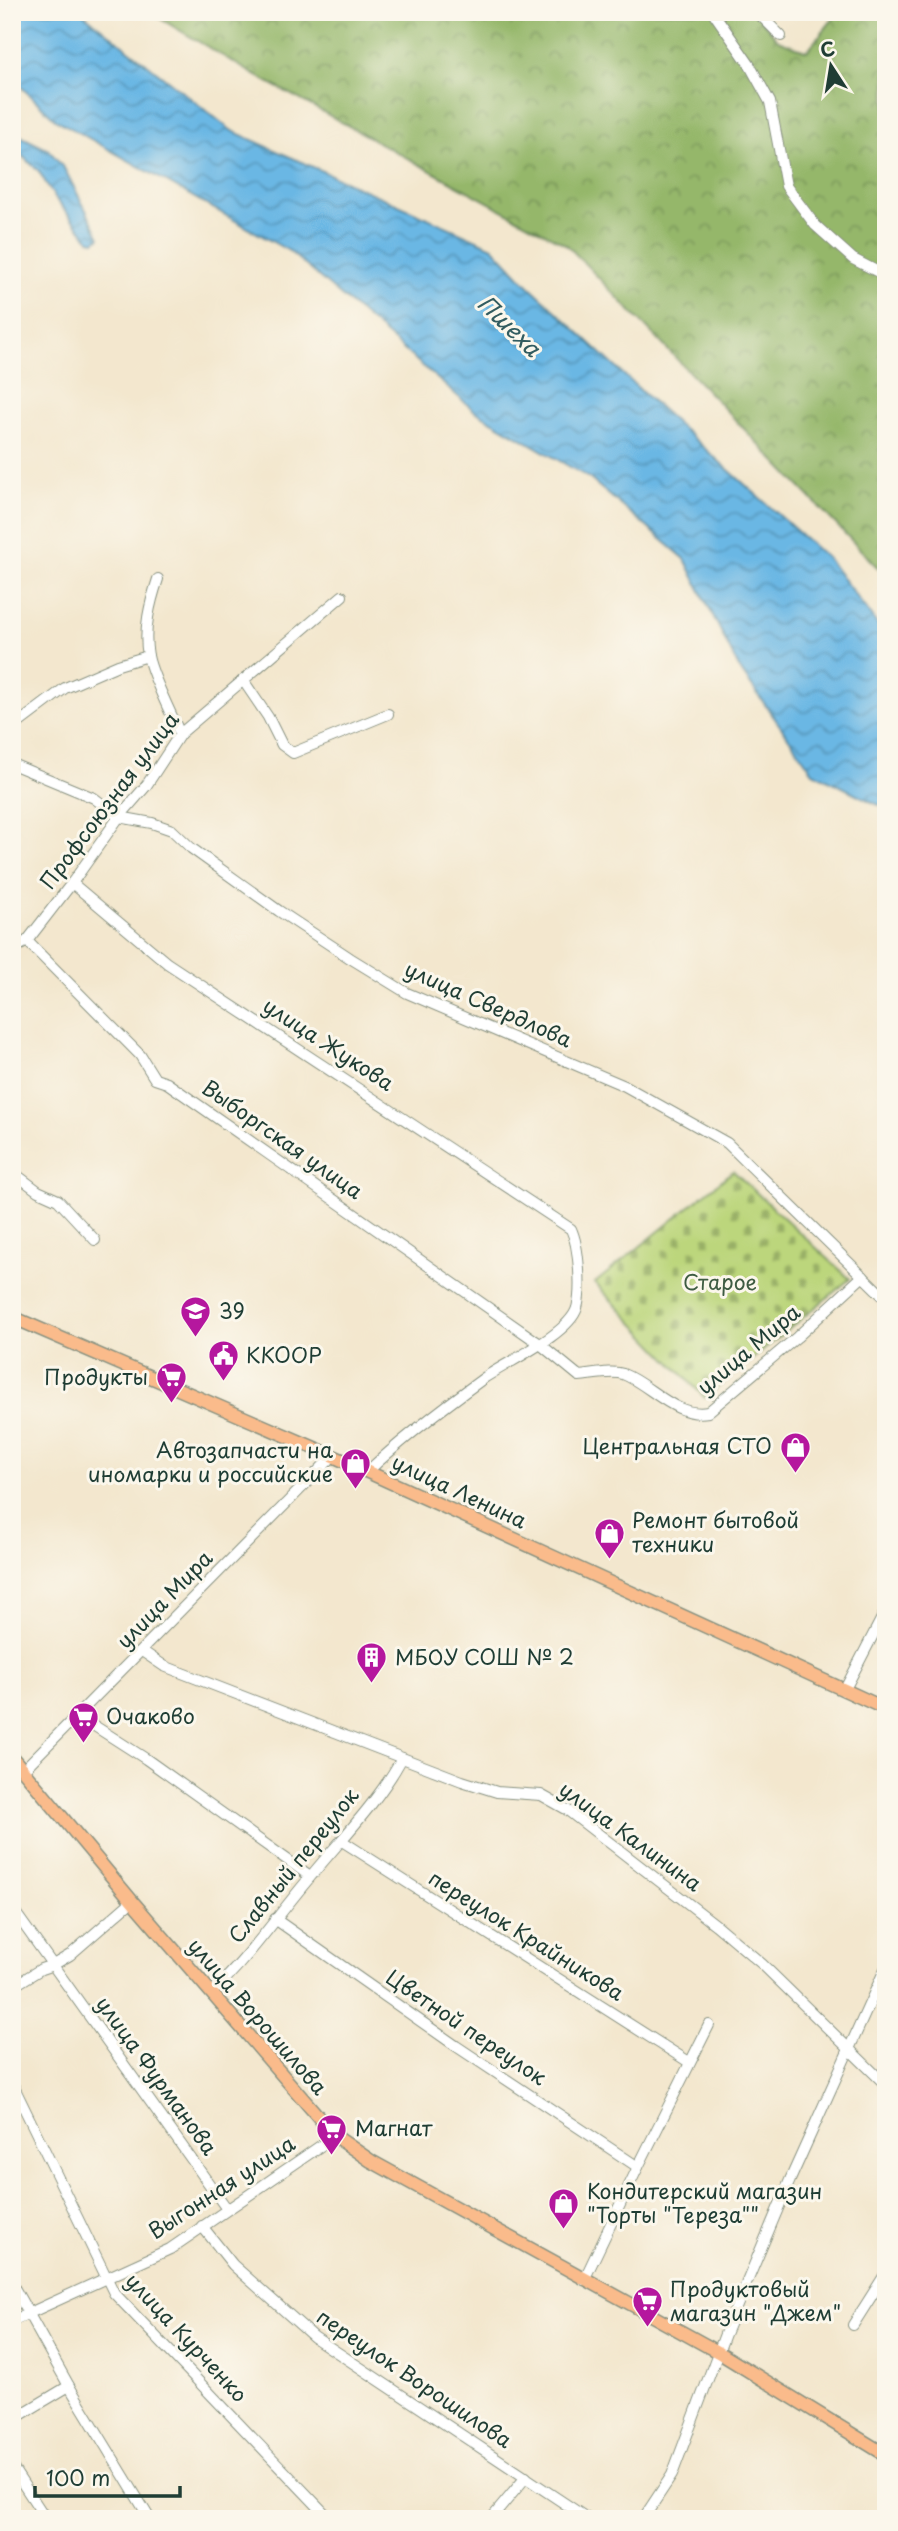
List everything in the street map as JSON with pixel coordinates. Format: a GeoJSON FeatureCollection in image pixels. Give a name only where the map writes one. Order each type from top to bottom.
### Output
{"type":"FeatureCollection","features":[{"type":"Feature","properties":{"kind":"main road","name":"улица Ленина"},"geometry":{"type":"LineString","coordinates":[[12,1317],[333,1456],[886,1709]]}},
{"type":"Feature","properties":{"kind":"main road","name":"улица Ворошилова"},"geometry":{"type":"LineString","coordinates":[[12,1756],[132,1901],[335,2136],[370,2161],[718,2353],[886,2455]]}},
{"type":"Feature","properties":{"kind":"street"},"geometry":{"type":"LineString","coordinates":[[713,12],[749,64],[770,102],[786,186],[816,225],[853,259],[886,276]]}},
{"type":"Feature","properties":{"kind":"street"},"geometry":{"type":"LineString","coordinates":[[757,12],[781,36]]}},
{"type":"Feature","properties":{"kind":"street"},"geometry":{"type":"LineString","coordinates":[[158,579],[150,605],[147,628],[148,656],[180,734]]}},
{"type":"Feature","properties":{"kind":"street","name":"Профсоюзная улица"},"geometry":{"type":"LineString","coordinates":[[12,950],[27,941],[119,817],[146,786],[180,734],[342,596]]}},
{"type":"Feature","properties":{"kind":"street"},"geometry":{"type":"LineString","coordinates":[[12,728],[65,688],[118,665],[148,656]]}},
{"type":"Feature","properties":{"kind":"street"},"geometry":{"type":"LineString","coordinates":[[243,680],[268,717],[282,745],[293,753],[388,714]]}},
{"type":"Feature","properties":{"kind":"street","name":"улица Свердлова"},"geometry":{"type":"LineString","coordinates":[[12,764],[94,798],[119,817],[172,830],[191,848],[279,911],[407,993],[625,1086],[727,1143],[886,1299]]}},
{"type":"Feature","properties":{"kind":"street","name":"улица Жукова"},"geometry":{"type":"LineString","coordinates":[[72,883],[167,963],[571,1229],[577,1242],[577,1308],[568,1322],[540,1344]]}},
{"type":"Feature","properties":{"kind":"street","name":"Выборгская улица"},"geometry":{"type":"LineString","coordinates":[[27,941],[140,1055],[155,1079],[167,1083],[540,1344]]}},
{"type":"Feature","properties":{"kind":"street"},"geometry":{"type":"LineString","coordinates":[[12,1177],[18,1176],[38,1191],[58,1200],[94,1240]]}},
{"type":"Feature","properties":{"kind":"street","name":"улица Мира"},"geometry":{"type":"LineString","coordinates":[[540,1344],[579,1376],[621,1373],[671,1404],[696,1414],[708,1412],[797,1337],[863,1276]]}},
{"type":"Feature","properties":{"kind":"street"},"geometry":{"type":"LineString","coordinates":[[367,1472],[486,1377],[540,1344]]}},
{"type":"Feature","properties":{"kind":"street","name":"улица Мира"},"geometry":{"type":"LineString","coordinates":[[23,1770],[333,1456]]}},
{"type":"Feature","properties":{"kind":"street"},"geometry":{"type":"LineString","coordinates":[[844,1691],[886,1610]]}},
{"type":"Feature","properties":{"kind":"street","name":"улица Калинина"},"geometry":{"type":"LineString","coordinates":[[142,1651],[164,1666],[463,1782],[497,1792],[541,1795],[566,1809],[762,1964],[886,2085]]}},
{"type":"Feature","properties":{"kind":"street"},"geometry":{"type":"LineString","coordinates":[[79,1716],[146,1759],[310,1876]]}},
{"type":"Feature","properties":{"kind":"street","name":"Славный переулок"},"geometry":{"type":"LineString","coordinates":[[211,1993],[230,1976],[310,1876],[342,1841],[394,1773],[402,1758]]}},
{"type":"Feature","properties":{"kind":"street","name":"переулок Крайникова"},"geometry":{"type":"LineString","coordinates":[[342,1841],[689,2062]]}},
{"type":"Feature","properties":{"kind":"street"},"geometry":{"type":"LineString","coordinates":[[12,1987],[70,1955],[132,1901]]}},
{"type":"Feature","properties":{"kind":"street","name":"улица Фурманова"},"geometry":{"type":"LineString","coordinates":[[12,1908],[228,2209]]}},
{"type":"Feature","properties":{"kind":"street","name":"Цветной переулок"},"geometry":{"type":"LineString","coordinates":[[275,1919],[456,2046],[638,2166]]}},
{"type":"Feature","properties":{"kind":"street"},"geometry":{"type":"LineString","coordinates":[[643,2519],[672,2475],[718,2353],[790,2180],[886,1967]]}},
{"type":"Feature","properties":{"kind":"street"},"geometry":{"type":"LineString","coordinates":[[584,2280],[709,2025]]}},
{"type":"Feature","properties":{"kind":"street","name":"улица Курченко"},"geometry":{"type":"LineString","coordinates":[[12,2082],[114,2292],[330,2519]]}},
{"type":"Feature","properties":{"kind":"street","name":"Выгонная улица"},"geometry":{"type":"LineString","coordinates":[[12,2321],[170,2249],[335,2136]]}},
{"type":"Feature","properties":{"kind":"street","name":"переулок Ворошилова"},"geometry":{"type":"LineString","coordinates":[[202,2226],[233,2265],[314,2337],[588,2519]]}},
{"type":"Feature","properties":{"kind":"street"},"geometry":{"type":"LineString","coordinates":[[853,2325],[886,2273]]}},
{"type":"Feature","properties":{"kind":"street"},"geometry":{"type":"LineString","coordinates":[[12,2284],[69,2386],[150,2519]]}},
{"type":"Feature","properties":{"kind":"street"},"geometry":{"type":"LineString","coordinates":[[12,2420],[69,2386]]}},
{"type":"Feature","properties":{"kind":"street"},"geometry":{"type":"LineString","coordinates":[[12,2467],[46,2519]]}},
{"type":"Feature","properties":{"kind":"street"},"geometry":{"type":"LineString","coordinates":[[491,2519],[526,2477]]}},
{"type":"Feature","properties":{"kind":"green space"},"geometry":{"type":"Polygon","coordinates":[[[149,12],[755,12],[778,40],[807,51],[833,19],[834,12],[886,12],[886,573],[879,569],[567,245],[253,74],[149,12]]]}},
{"type":"Feature","properties":{"kind":"green space","name":"Старое"},"geometry":{"type":"Polygon","coordinates":[[[733,1171],[850,1279],[705,1398],[595,1283],[733,1171]]]}},
{"type":"Feature","properties":{"kind":"water","name":"Пшеха"},"geometry":{"type":"Polygon","coordinates":[[[12,12],[81,12],[232,131],[493,247],[526,283],[655,404],[828,559],[886,636],[886,806],[876,804],[813,772],[739,668],[685,559],[589,478],[475,411],[289,251],[55,119],[12,78],[12,12]]]}},
{"type":"Feature","properties":{"kind":"water"},"geometry":{"type":"Polygon","coordinates":[[[12,132],[49,150],[65,170],[100,237],[95,241],[90,240],[57,201],[38,170],[12,147],[12,132]]]}},
{"type":"Feature","properties":{"kind":"place","name":"39"},"geometry":{"type":"Point","coordinates":[196,1339]}},
{"type":"Feature","properties":{"kind":"place","name":"ККООР"},"geometry":{"type":"Point","coordinates":[223,1383]}},
{"type":"Feature","properties":{"kind":"place","name":"Продукты"},"geometry":{"type":"Point","coordinates":[171,1405]}},
{"type":"Feature","properties":{"kind":"place","name":"Центральная СТО"},"geometry":{"type":"Point","coordinates":[795,1474]}},
{"type":"Feature","properties":{"kind":"place","name":"Автозапчасти на иномарки и российские"},"geometry":{"type":"Point","coordinates":[356,1490]}},
{"type":"Feature","properties":{"kind":"place","name":"Ремонт бытовой техники"},"geometry":{"type":"Point","coordinates":[609,1560]}},
{"type":"Feature","properties":{"kind":"place","name":"МБОУ СОШ № 2"},"geometry":{"type":"Point","coordinates":[372,1685]}},
{"type":"Feature","properties":{"kind":"place","name":"Очаково"},"geometry":{"type":"Point","coordinates":[83,1744]}},
{"type":"Feature","properties":{"kind":"place","name":"Магнат"},"geometry":{"type":"Point","coordinates":[332,2156]}},
{"type":"Feature","properties":{"kind":"place","name":"Кондитерский магазин \"Торты \"Тереза\"\""},"geometry":{"type":"Point","coordinates":[564,2231]}},
{"type":"Feature","properties":{"kind":"place","name":"Продуктовый магазин \"Джем\""},"geometry":{"type":"Point","coordinates":[647,2329]}}]}
